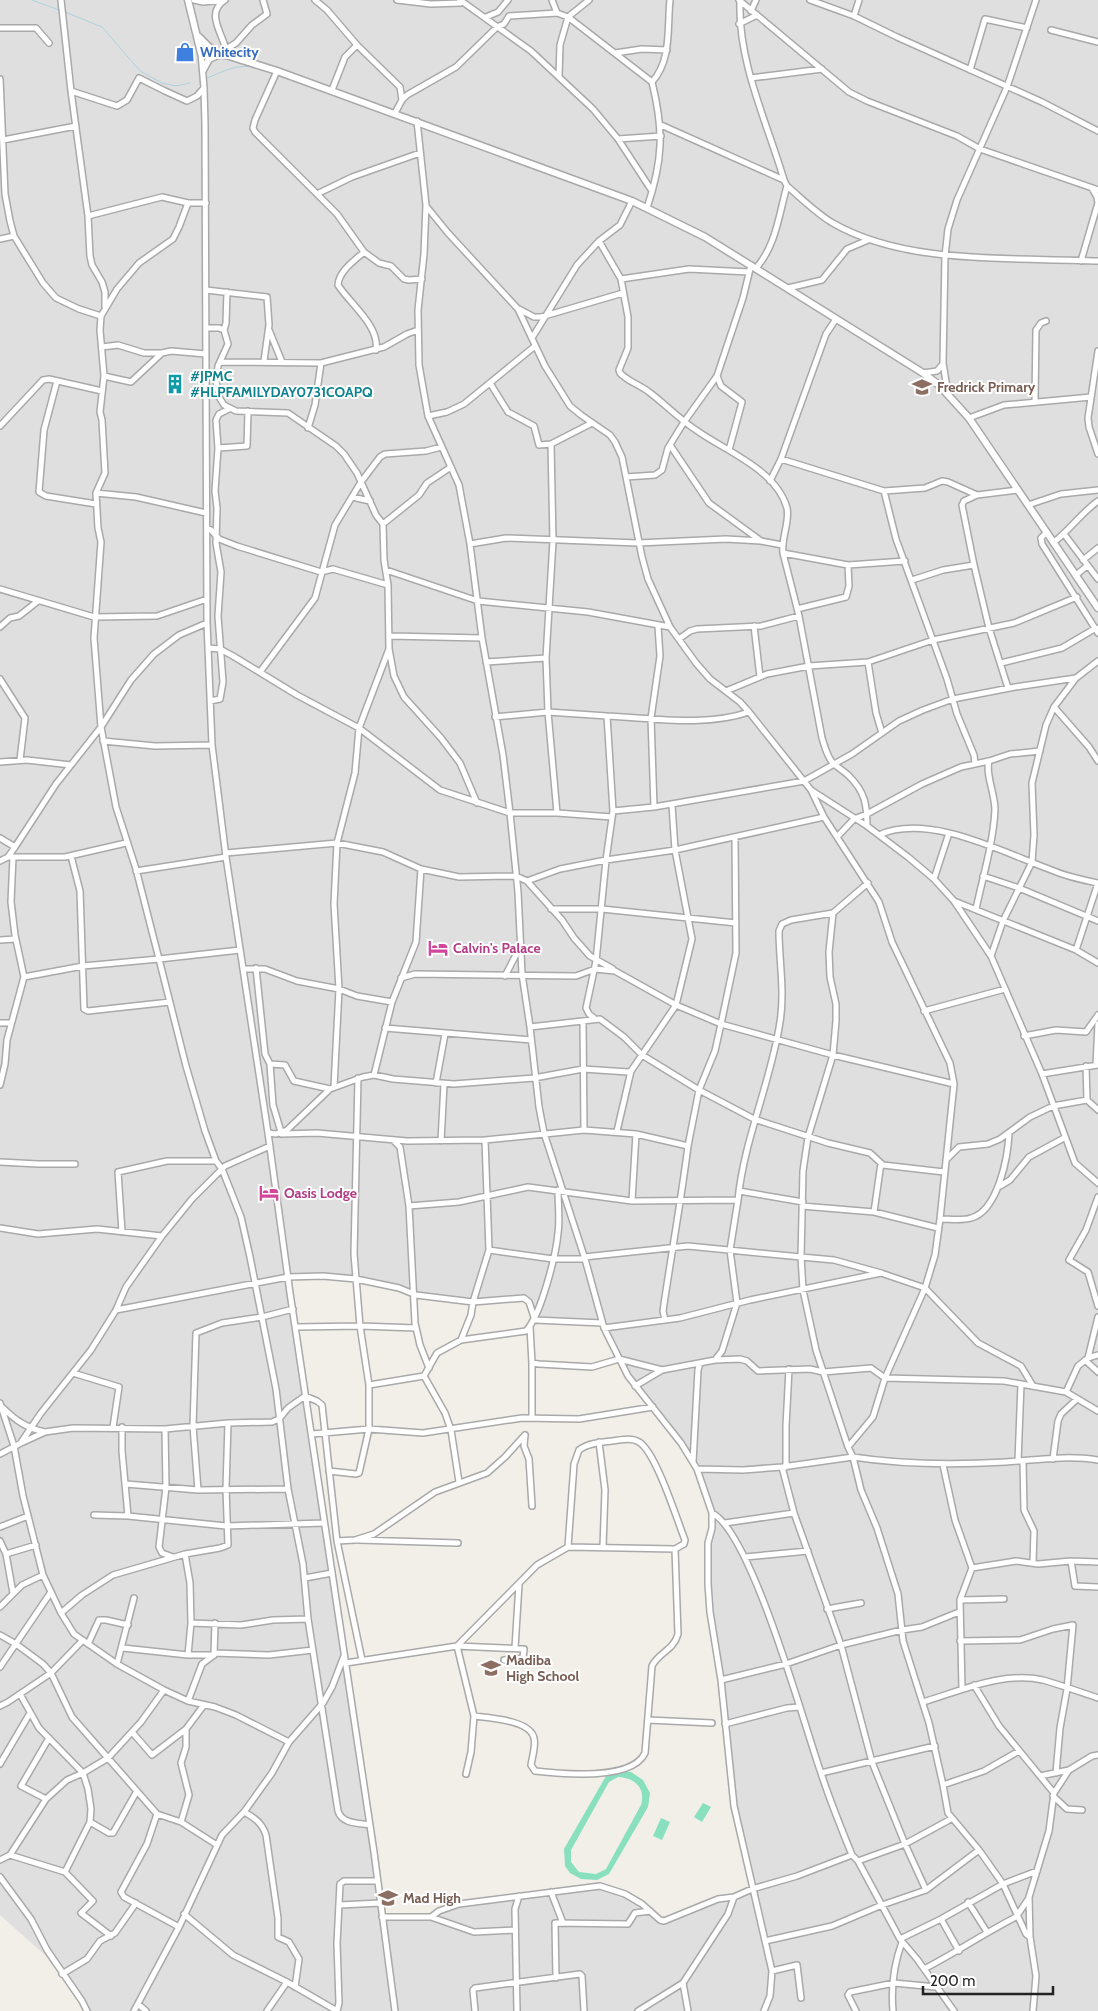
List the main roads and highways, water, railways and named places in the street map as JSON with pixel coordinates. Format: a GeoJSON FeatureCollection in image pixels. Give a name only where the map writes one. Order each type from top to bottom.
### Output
{"type":"FeatureCollection","features":[{"type":"Feature","properties":{"kind":"waterway"},"geometry":{"type":"LineString","coordinates":[[32,0],[59,10]]}},
{"type":"Feature","properties":{"kind":"waterway"},"geometry":{"type":"LineString","coordinates":[[65,12],[102,27],[140,71],[162,83],[176,86],[190,83]]}},
{"type":"Feature","properties":{"kind":"waterway"},"geometry":{"type":"LineString","coordinates":[[205,79],[237,67],[258,68]]}},
{"type":"Feature","properties":{"kind":"waterway"},"geometry":{"type":"LineString","coordinates":[[264,70],[274,74]]}},
{"type":"Feature","properties":{"kind":"waterway"},"geometry":{"type":"LineString","coordinates":[[278,76],[284,78]]}},
{"type":"Feature","properties":{"kind":"place","name":"Whitecity"},"geometry":{"type":"Point","coordinates":[185,52]}},
{"type":"Feature","properties":{"kind":"place","name":"#JPMC #HLPFAMILYDAY0731COAPQ"},"geometry":{"type":"Point","coordinates":[175,384]}},
{"type":"Feature","properties":{"kind":"place","name":"Fredrick Primary"},"geometry":{"type":"Point","coordinates":[922,387]}},
{"type":"Feature","properties":{"kind":"place","name":"Calvin's Palace"},"geometry":{"type":"Point","coordinates":[438,948]}},
{"type":"Feature","properties":{"kind":"place","name":"Oasis Lodge"},"geometry":{"type":"Point","coordinates":[269,1193]}},
{"type":"Feature","properties":{"kind":"place","name":"Madiba High School"},"geometry":{"type":"Point","coordinates":[491,1668]}},
{"type":"Feature","properties":{"kind":"place","name":"Mad High"},"geometry":{"type":"Point","coordinates":[388,1898]}}]}
